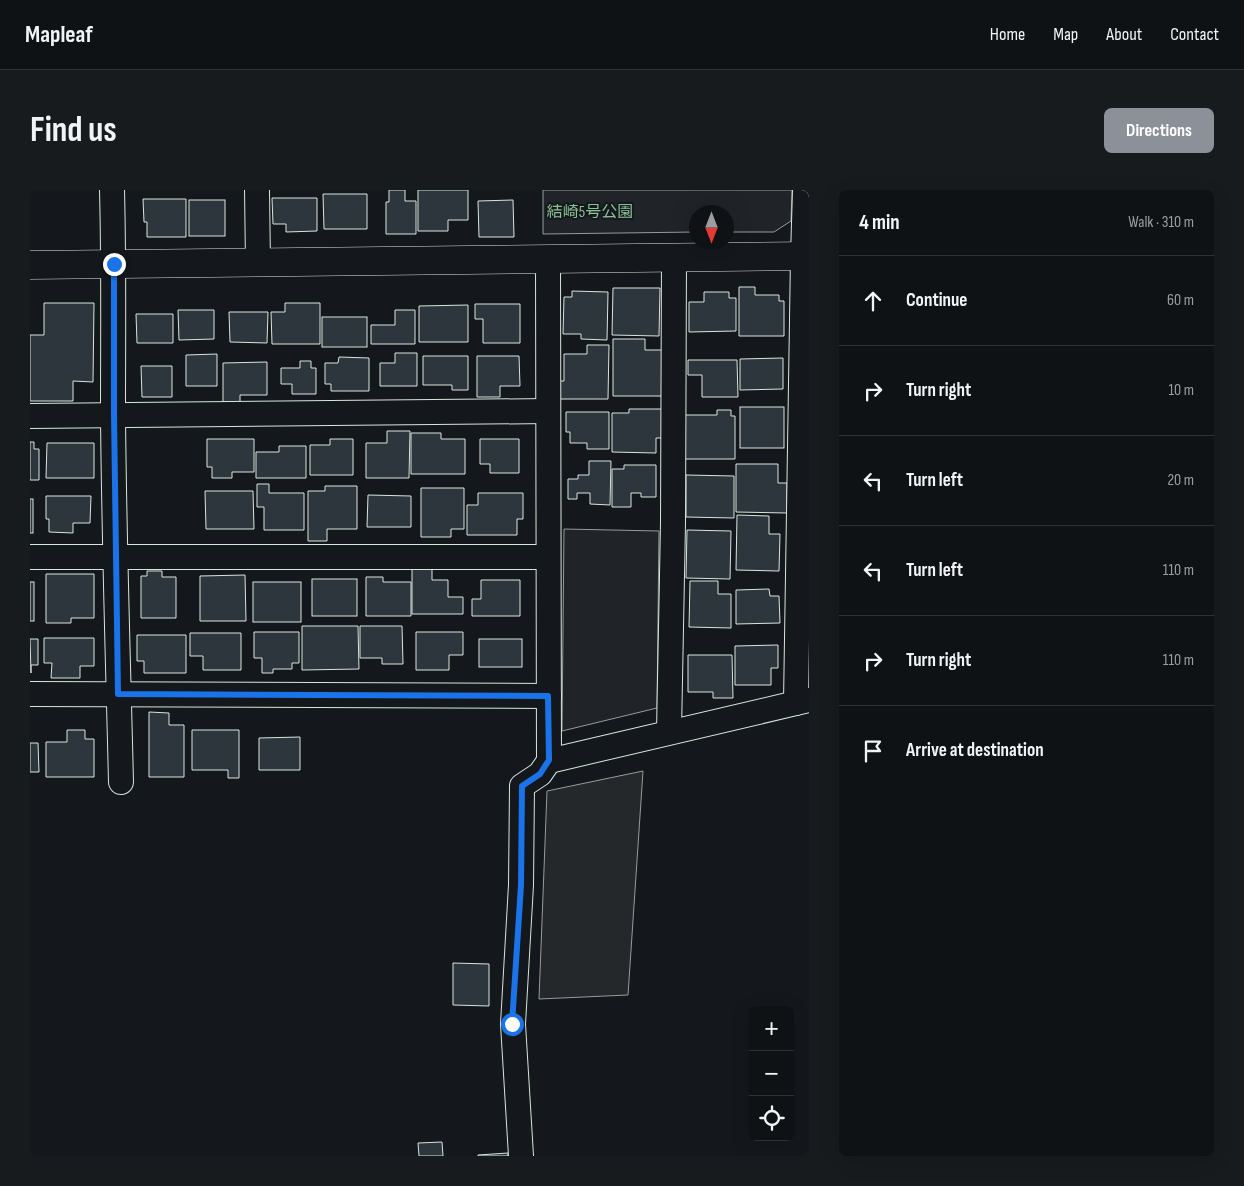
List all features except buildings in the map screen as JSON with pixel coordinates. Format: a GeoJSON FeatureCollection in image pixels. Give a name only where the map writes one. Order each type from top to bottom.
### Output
{"type":"FeatureCollection","features":[{"type":"Feature","properties":{"kind":"street"},"geometry":{"type":"LineString","coordinates":[[112,190],[118,694],[121,782]]}},
{"type":"Feature","properties":{"kind":"street"},"geometry":{"type":"LineString","coordinates":[[257,190],[258,263]]}},
{"type":"Feature","properties":{"kind":"street"},"geometry":{"type":"LineString","coordinates":[[549,760],[802,702],[805,190]]}},
{"type":"Feature","properties":{"kind":"street"},"geometry":{"type":"LineString","coordinates":[[30,265],[806,256]]}},
{"type":"Feature","properties":{"kind":"street"},"geometry":{"type":"LineString","coordinates":[[669,732],[673,523],[674,258]]}},
{"type":"Feature","properties":{"kind":"street"},"geometry":{"type":"LineString","coordinates":[[521,1156],[512,1024],[521,885],[522,786],[540,774],[549,760],[548,259]]}},
{"type":"Feature","properties":{"kind":"street"},"geometry":{"type":"LineString","coordinates":[[30,416],[548,411]]}},
{"type":"Feature","properties":{"kind":"street"},"geometry":{"type":"LineString","coordinates":[[30,557],[548,557]]}},
{"type":"Feature","properties":{"kind":"street"},"geometry":{"type":"LineString","coordinates":[[30,694],[548,696]]}},
{"type":"Feature","properties":{"kind":"green space","name":"結崎5号公園"},"geometry":{"type":"Polygon","coordinates":[[[543,190],[792,190],[791,221],[774,232],[734,232],[734,205],[689,205],[689,232],[543,234],[543,190]]]}},
{"type":"Feature","properties":{"kind":"green space"},"geometry":{"type":"Polygon","coordinates":[[[564,529],[659,531],[657,708],[562,731],[564,529]]]}},
{"type":"Feature","properties":{"kind":"shaded area"},"geometry":{"type":"Polygon","coordinates":[[[643,771],[628,995],[539,999],[547,791],[643,771]]]}},
{"type":"Feature","properties":{"kind":"route"},"geometry":{"type":"LineString","coordinates":[[114,264],[118,694],[548,696],[549,760],[540,774],[522,786],[521,885],[512,1024]]}}]}
